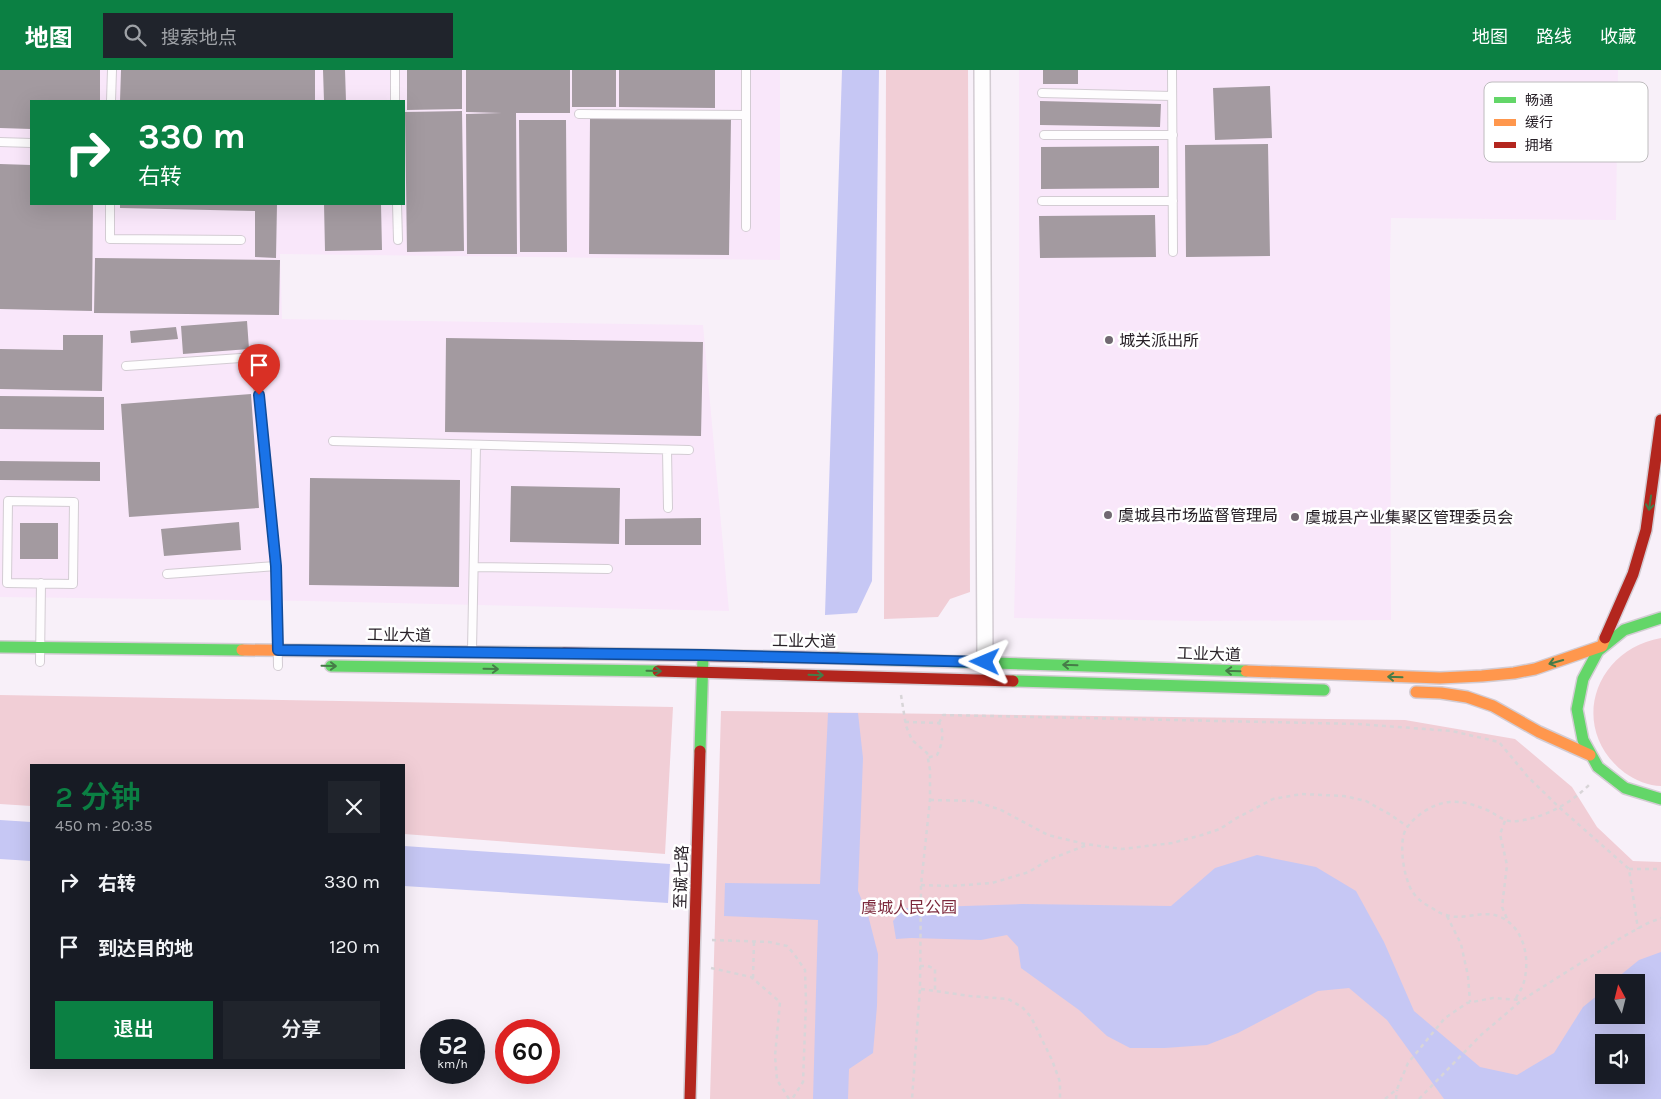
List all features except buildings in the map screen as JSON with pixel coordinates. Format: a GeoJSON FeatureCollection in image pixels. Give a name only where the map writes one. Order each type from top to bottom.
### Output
{"type":"FeatureCollection","features":[{"type":"Feature","properties":{"kind":"main road"},"geometry":{"type":"LineString","coordinates":[[1661,420],[1646,530],[1633,574],[1602,646],[1584,673],[1578,701],[1580,729],[1590,755],[1603,771],[1632,792],[1661,799]]}},
{"type":"Feature","properties":{"kind":"main road"},"geometry":{"type":"LineString","coordinates":[[1602,646],[1622,631],[1634,625],[1661,618]]}},
{"type":"Feature","properties":{"kind":"main road","name":"工业大道"},"geometry":{"type":"LineString","coordinates":[[0,647],[703,655],[985,662],[1440,678],[1490,676],[1524,671],[1561,661],[1602,646]]}},
{"type":"Feature","properties":{"kind":"main road","name":"至诚七路"},"geometry":{"type":"LineString","coordinates":[[690,1099],[703,655]]}},
{"type":"Feature","properties":{"kind":"main road"},"geometry":{"type":"LineString","coordinates":[[317,666],[703,672],[1333,690]]}},
{"type":"Feature","properties":{"kind":"main road"},"geometry":{"type":"LineString","coordinates":[[1402,692],[1441,693],[1467,697],[1493,706],[1539,732],[1590,755]]}},
{"type":"Feature","properties":{"kind":"street"},"geometry":{"type":"LineString","coordinates":[[982,70],[985,662]]}},
{"type":"Feature","properties":{"kind":"lane"},"geometry":{"type":"LineString","coordinates":[[111,100],[112,70]]}},
{"type":"Feature","properties":{"kind":"lane"},"geometry":{"type":"LineString","coordinates":[[395,70],[395,100]]}},
{"type":"Feature","properties":{"kind":"lane"},"geometry":{"type":"LineString","coordinates":[[746,70],[746,227]]}},
{"type":"Feature","properties":{"kind":"lane"},"geometry":{"type":"LineString","coordinates":[[1172,70],[1173,252]]}},
{"type":"Feature","properties":{"kind":"lane"},"geometry":{"type":"LineString","coordinates":[[1042,93],[1172,96]]}},
{"type":"Feature","properties":{"kind":"lane"},"geometry":{"type":"LineString","coordinates":[[579,114],[746,115]]}},
{"type":"Feature","properties":{"kind":"lane"},"geometry":{"type":"LineString","coordinates":[[1044,136],[1173,135]]}},
{"type":"Feature","properties":{"kind":"lane"},"geometry":{"type":"LineString","coordinates":[[0,142],[30,143]]}},
{"type":"Feature","properties":{"kind":"lane"},"geometry":{"type":"LineString","coordinates":[[1042,201],[1173,201]]}},
{"type":"Feature","properties":{"kind":"lane"},"geometry":{"type":"LineString","coordinates":[[110,205],[110,239],[241,240]]}},
{"type":"Feature","properties":{"kind":"lane"},"geometry":{"type":"LineString","coordinates":[[397,205],[398,240]]}},
{"type":"Feature","properties":{"kind":"lane"},"geometry":{"type":"LineString","coordinates":[[126,366],[255,356],[276,566],[278,666]]}},
{"type":"Feature","properties":{"kind":"lane"},"geometry":{"type":"LineString","coordinates":[[333,441],[689,450]]}},
{"type":"Feature","properties":{"kind":"lane"},"geometry":{"type":"LineString","coordinates":[[472,669],[476,445]]}},
{"type":"Feature","properties":{"kind":"lane"},"geometry":{"type":"LineString","coordinates":[[667,450],[668,508]]}},
{"type":"Feature","properties":{"kind":"lane"},"geometry":{"type":"LineString","coordinates":[[8,501],[74,502],[73,584],[41,583],[7,582],[8,501]]}},
{"type":"Feature","properties":{"kind":"lane"},"geometry":{"type":"LineString","coordinates":[[167,574],[276,566]]}},
{"type":"Feature","properties":{"kind":"lane"},"geometry":{"type":"LineString","coordinates":[[474,567],[608,569]]}},
{"type":"Feature","properties":{"kind":"lane"},"geometry":{"type":"LineString","coordinates":[[41,583],[41,662]]}},
{"type":"Feature","properties":{"kind":"path"},"geometry":{"type":"LineString","coordinates":[[899,678],[905,722],[912,740],[927,753],[930,770],[930,800],[922,885],[920,989],[912,1099]]}},
{"type":"Feature","properties":{"kind":"path"},"geometry":{"type":"LineString","coordinates":[[938,723],[943,715],[1358,724],[1452,731],[1499,742],[1528,776],[1560,808],[1629,869],[1638,929]]}},
{"type":"Feature","properties":{"kind":"path"},"geometry":{"type":"LineString","coordinates":[[905,722],[938,723],[942,728],[941,746],[937,755],[928,758]]}},
{"type":"Feature","properties":{"kind":"path"},"geometry":{"type":"LineString","coordinates":[[1516,998],[1523,985],[1526,953],[1522,940],[1516,930],[1499,917],[1487,914],[1447,916],[1423,904],[1412,891],[1402,864],[1406,830],[1422,812],[1448,802],[1474,804],[1505,821],[1517,821],[1549,813],[1560,808],[1583,791],[1603,771]]}},
{"type":"Feature","properties":{"kind":"path"},"geometry":{"type":"LineString","coordinates":[[930,800],[975,801],[1001,810],[1048,834],[1088,845],[1122,849],[1172,843],[1220,829],[1273,799],[1302,794],[1344,796],[1366,802],[1391,814],[1408,827]]}},
{"type":"Feature","properties":{"kind":"path"},"geometry":{"type":"LineString","coordinates":[[1505,821],[1500,834],[1507,865],[1502,907],[1508,922]]}},
{"type":"Feature","properties":{"kind":"path"},"geometry":{"type":"LineString","coordinates":[[922,885],[951,886],[992,883],[1029,872],[1048,860],[1088,845]]}},
{"type":"Feature","properties":{"kind":"path"},"geometry":{"type":"LineString","coordinates":[[1629,869],[1661,869]]}},
{"type":"Feature","properties":{"kind":"path"},"geometry":{"type":"LineString","coordinates":[[1447,916],[1461,944],[1468,976],[1470,1002]]}},
{"type":"Feature","properties":{"kind":"path"},"geometry":{"type":"LineString","coordinates":[[1419,1099],[1481,1035],[1522,1000],[1558,976],[1638,929],[1661,918]]}},
{"type":"Feature","properties":{"kind":"path"},"geometry":{"type":"LineString","coordinates":[[694,965],[751,977],[780,1002],[775,1056],[777,1080],[791,1099],[803,1082],[806,1002],[805,970],[787,946],[769,942],[695,938]]}},
{"type":"Feature","properties":{"kind":"path"},"geometry":{"type":"LineString","coordinates":[[753,979],[754,942]]}},
{"type":"Feature","properties":{"kind":"path"},"geometry":{"type":"LineString","coordinates":[[920,966],[928,966],[935,969],[935,991]]}},
{"type":"Feature","properties":{"kind":"path"},"geometry":{"type":"LineString","coordinates":[[920,989],[1008,999],[1022,1007],[1031,1017],[1052,1060],[1060,1082],[1060,1099]]}},
{"type":"Feature","properties":{"kind":"path"},"geometry":{"type":"LineString","coordinates":[[1396,1099],[1397,1088],[1408,1063],[1446,1018],[1470,1002],[1493,998],[1516,998],[1522,1000]]}},
{"type":"Feature","properties":{"kind":"path"},"geometry":{"type":"LineString","coordinates":[[1385,1099],[1397,1088]]}},
{"type":"Feature","properties":{"kind":"shaded area"},"geometry":{"type":"Polygon","coordinates":[[[0,70],[780,70],[780,260],[280,254],[282,319],[703,325],[729,611],[308,601],[0,597],[0,70]]]}},
{"type":"Feature","properties":{"kind":"shaded area"},"geometry":{"type":"Polygon","coordinates":[[[1019,70],[1618,70],[1618,82],[1484,82],[1484,162],[1617,162],[1616,220],[1391,218],[1391,620],[1199,621],[1014,618],[1019,411],[1019,70]]]}},
{"type":"Feature","properties":{"kind":"green space"},"geometry":{"type":"Polygon","coordinates":[[[886,70],[968,70],[970,592],[950,599],[938,617],[884,619],[886,70]]]}},
{"type":"Feature","properties":{"kind":"green space"},"geometry":{"type":"Polygon","coordinates":[[[1661,638],[1661,786],[1656,786],[1629,776],[1607,755],[1597,735],[1593,715],[1596,694],[1605,675],[1619,658],[1638,645],[1661,638]]]}},
{"type":"Feature","properties":{"kind":"green space"},"geometry":{"type":"Polygon","coordinates":[[[0,695],[673,707],[665,854],[405,834],[405,764],[30,764],[30,806],[0,804],[0,695]]]}},
{"type":"Feature","properties":{"kind":"green space","name":"虞城人民公园"},"geometry":{"type":"Polygon","coordinates":[[[721,711],[1405,720],[1515,739],[1572,787],[1597,827],[1633,861],[1661,862],[1661,1099],[710,1099],[721,711]]]}},
{"type":"Feature","properties":{"kind":"water"},"geometry":{"type":"Polygon","coordinates":[[[842,70],[879,70],[872,581],[857,613],[825,615],[842,70]]]}},
{"type":"Feature","properties":{"kind":"water"},"geometry":{"type":"Polygon","coordinates":[[[828,713],[858,713],[863,758],[858,891],[868,915],[878,954],[877,1006],[873,1053],[849,1069],[848,1099],[813,1099],[818,920],[724,916],[725,883],[820,884],[828,713]]]}},
{"type":"Feature","properties":{"kind":"water"},"geometry":{"type":"Polygon","coordinates":[[[0,820],[30,822],[30,861],[0,859],[0,820]]]}},
{"type":"Feature","properties":{"kind":"water"},"geometry":{"type":"Polygon","coordinates":[[[405,846],[670,864],[668,903],[405,886],[405,846]]]}},
{"type":"Feature","properties":{"kind":"water"},"geometry":{"type":"Polygon","coordinates":[[[1257,855],[1316,867],[1356,891],[1384,942],[1414,1011],[1480,1067],[1517,1075],[1554,1053],[1583,1007],[1595,997],[1595,1024],[1645,1024],[1645,974],[1622,974],[1639,960],[1661,952],[1661,1099],[1444,1099],[1387,1020],[1349,988],[1318,991],[1238,1033],[1207,1045],[1130,1048],[1107,1036],[1079,1010],[1021,968],[1018,947],[1007,935],[981,940],[896,939],[893,921],[904,908],[1022,904],[1171,906],[1215,868],[1257,855]]]}},
{"type":"Feature","properties":{"kind":"traffic: fast"},"geometry":{"type":"LineString","coordinates":[[1661,618],[1624,630],[1598,651],[1583,679],[1577,709],[1583,740],[1598,767],[1625,788],[1661,799]]}},
{"type":"Feature","properties":{"kind":"traffic: fast"},"geometry":{"type":"LineString","coordinates":[[0,647],[242,650]]}},
{"type":"Feature","properties":{"kind":"traffic: fast"},"geometry":{"type":"LineString","coordinates":[[700,751],[703,657]]}},
{"type":"Feature","properties":{"kind":"traffic: fast"},"geometry":{"type":"LineString","coordinates":[[838,658],[1246,671]]}},
{"type":"Feature","properties":{"kind":"traffic: fast"},"geometry":{"type":"LineString","coordinates":[[331,666],[658,671]]}},
{"type":"Feature","properties":{"kind":"traffic: fast"},"geometry":{"type":"LineString","coordinates":[[1013,681],[1324,690]]}},
{"type":"Feature","properties":{"kind":"traffic: slow"},"geometry":{"type":"LineString","coordinates":[[1246,671],[1440,678],[1482,676],[1535,669],[1602,646],[1605,638]]}},
{"type":"Feature","properties":{"kind":"traffic: slow"},"geometry":{"type":"LineString","coordinates":[[242,650],[564,653]]}},
{"type":"Feature","properties":{"kind":"traffic: slow"},"geometry":{"type":"LineString","coordinates":[[1416,692],[1467,697],[1493,706],[1539,732],[1590,755]]}},
{"type":"Feature","properties":{"kind":"traffic: jam"},"geometry":{"type":"LineString","coordinates":[[1605,638],[1633,574],[1646,530],[1661,420]]}},
{"type":"Feature","properties":{"kind":"traffic: jam"},"geometry":{"type":"LineString","coordinates":[[564,653],[838,658]]}},
{"type":"Feature","properties":{"kind":"traffic: jam"},"geometry":{"type":"LineString","coordinates":[[658,671],[1013,681]]}},
{"type":"Feature","properties":{"kind":"traffic: jam"},"geometry":{"type":"LineString","coordinates":[[690,1099],[700,751]]}},
{"type":"Feature","properties":{"kind":"place","name":"城关派出所"},"geometry":{"type":"Point","coordinates":[1109,340]}},
{"type":"Feature","properties":{"kind":"place","name":"虞城县市场监督管理局"},"geometry":{"type":"Point","coordinates":[1108,515]}},
{"type":"Feature","properties":{"kind":"place","name":"虞城县产业集聚区管理委员会"},"geometry":{"type":"Point","coordinates":[1295,517]}},
{"type":"Feature","properties":{"kind":"route"},"geometry":{"type":"LineString","coordinates":[[259,395],[276,566],[278,650],[703,655],[985,662]]}}]}
